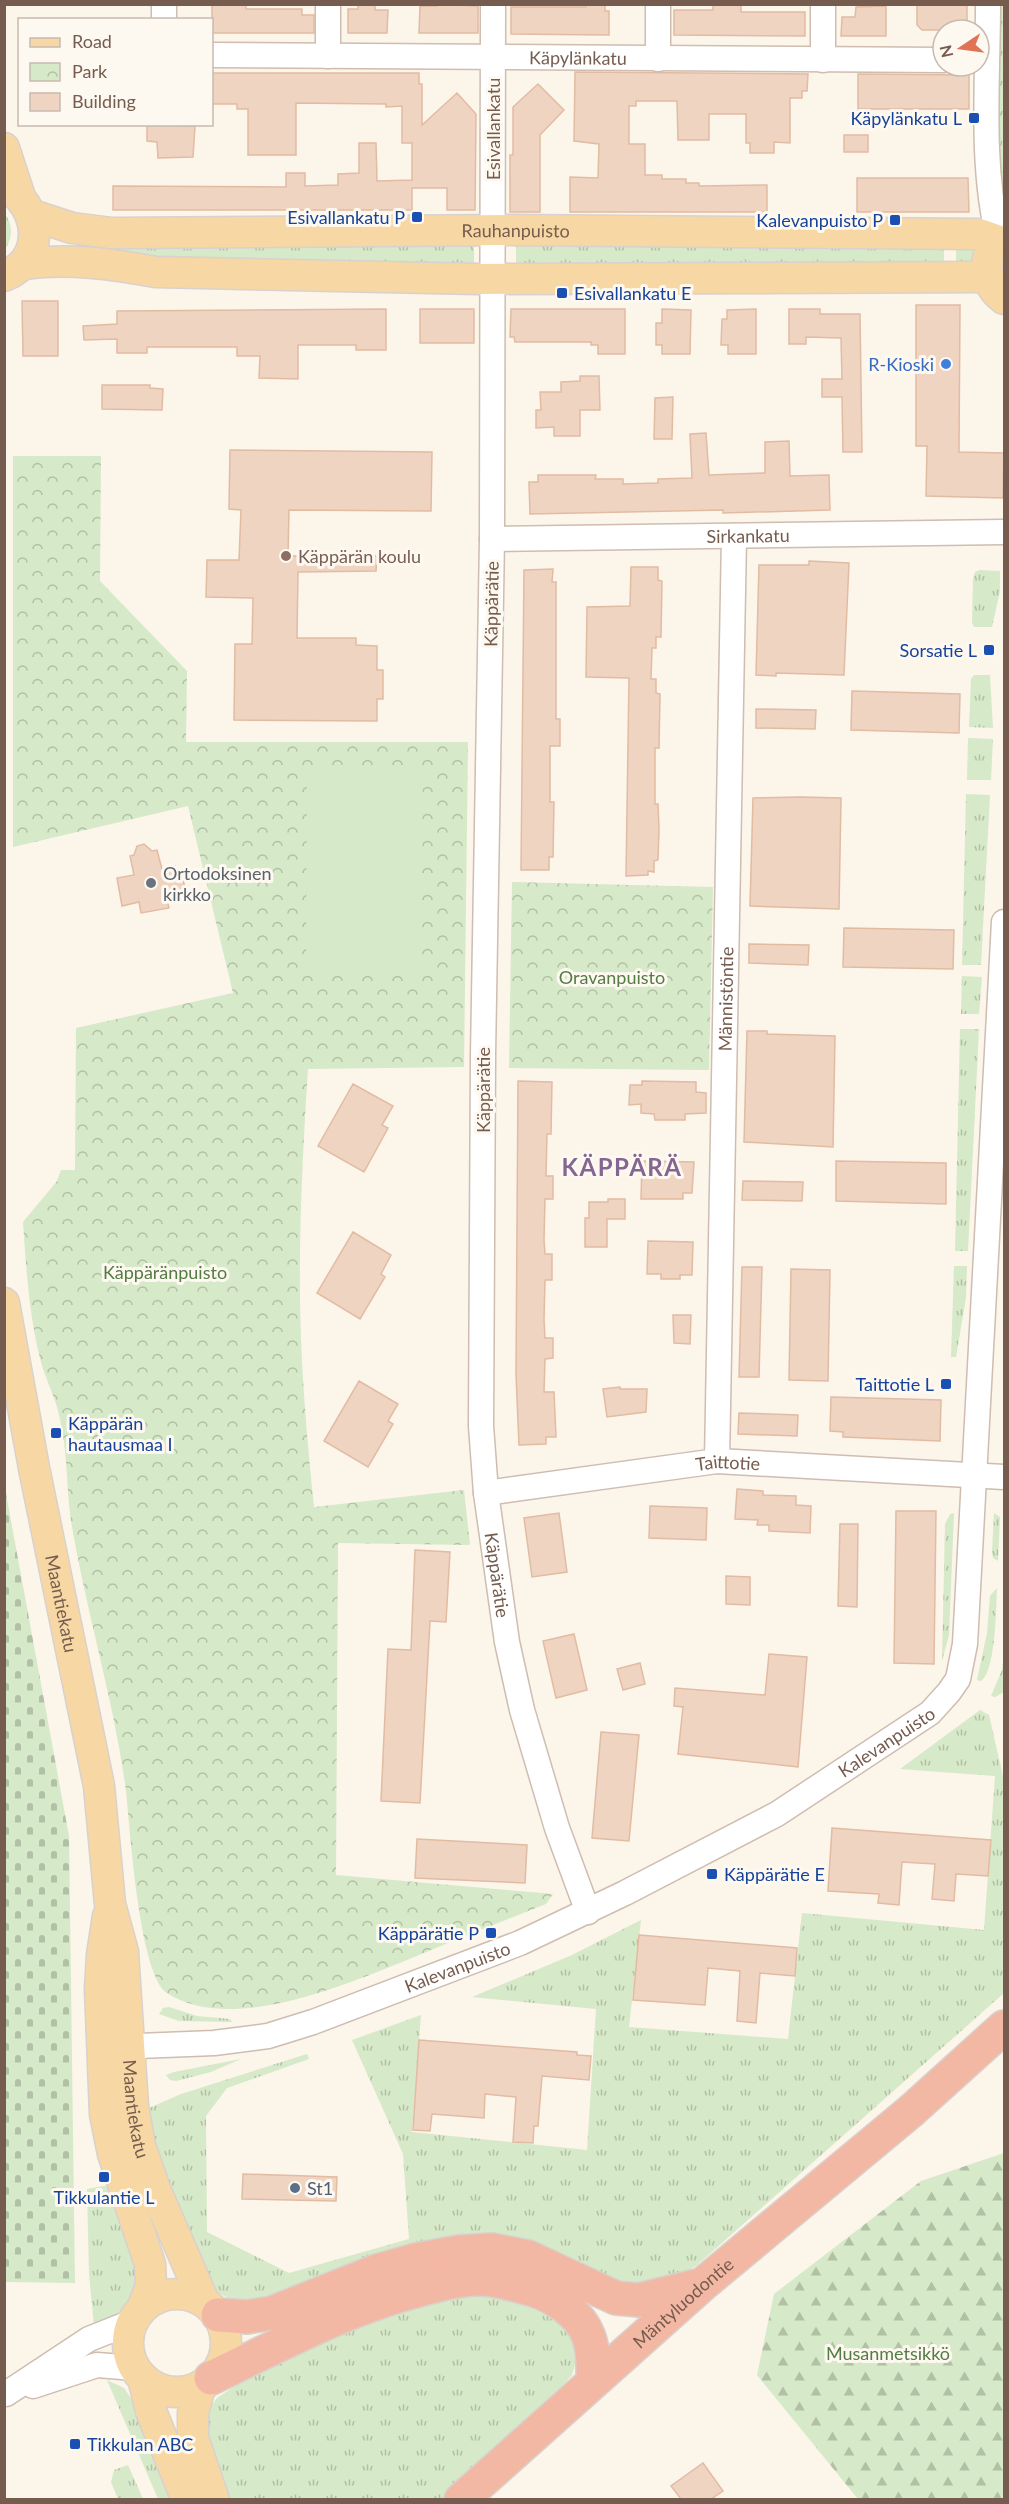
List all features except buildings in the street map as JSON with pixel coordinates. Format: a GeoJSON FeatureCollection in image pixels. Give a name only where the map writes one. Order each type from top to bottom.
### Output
{"type":"FeatureCollection","features":[{"type":"Feature","properties":{"kind":"highway","name":"Mäntyluodontie"},"geometry":{"type":"LineString","coordinates":[[461,2499],[703,2284],[911,2111],[1005,2027]]}},
{"type":"Feature","properties":{"kind":"highway","name":"Mäntyluodontie"},"geometry":{"type":"LineString","coordinates":[[488,2499],[534,2462],[677,2336],[796,2227],[911,2111]]}},
{"type":"Feature","properties":{"kind":"highway"},"geometry":{"type":"LineString","coordinates":[[211,2308],[248,2317],[272,2313],[377,2271],[416,2260],[459,2252],[492,2250],[528,2257],[616,2298],[639,2300],[703,2284]]}},
{"type":"Feature","properties":{"kind":"highway"},"geometry":{"type":"LineString","coordinates":[[206,2383],[297,2334],[349,2313],[439,2284],[477,2279],[514,2284],[544,2294],[573,2313],[588,2334],[592,2352],[593,2381]]}},
{"type":"Feature","properties":{"kind":"main road"},"geometry":{"type":"LineString","coordinates":[[4,148],[18,198],[34,234],[32,249],[10,276]]}},
{"type":"Feature","properties":{"kind":"main road","name":"Rauhanpuisto"},"geometry":{"type":"LineString","coordinates":[[18,198],[72,228],[112,233],[996,288]]}},
{"type":"Feature","properties":{"kind":"main road","name":"Rauhanpuisto"},"geometry":{"type":"LineString","coordinates":[[10,276],[61,261],[120,265],[156,272],[979,234],[1002,239]]}},
{"type":"Feature","properties":{"kind":"main road"},"geometry":{"type":"LineString","coordinates":[[996,288],[989,256],[1002,239]]}},
{"type":"Feature","properties":{"kind":"main road","name":"Maantiekatu"},"geometry":{"type":"LineString","coordinates":[[4,1303],[38,1488],[99,1786],[110,1904],[123,1952],[115,2047],[105,2114],[113,2154],[150,2264],[151,2284],[137,2314]]}},
{"type":"Feature","properties":{"kind":"main road","name":"Maantiekatu"},"geometry":{"type":"LineString","coordinates":[[115,2047],[133,2106],[140,2146],[155,2189],[211,2308]]}},
{"type":"Feature","properties":{"kind":"main road"},"geometry":{"type":"LineString","coordinates":[[188,2499],[128,2353],[128,2337],[137,2314],[157,2298],[173,2294],[189,2295],[211,2308],[225,2330],[226,2348],[221,2364],[206,2383],[193,2413],[193,2438],[214,2499]]}},
{"type":"Feature","properties":{"kind":"main road"},"geometry":{"type":"LineString","coordinates":[[138,2373],[160,2389],[180,2392],[206,2383]]}},
{"type":"Feature","properties":{"kind":"street"},"geometry":{"type":"LineString","coordinates":[[328,4],[328,56]]}},
{"type":"Feature","properties":{"kind":"street","name":"Esivallankatu"},"geometry":{"type":"LineString","coordinates":[[493,4],[494,255]]}},
{"type":"Feature","properties":{"kind":"street"},"geometry":{"type":"LineString","coordinates":[[658,4],[658,59]]}},
{"type":"Feature","properties":{"kind":"street"},"geometry":{"type":"LineString","coordinates":[[823,4],[823,60]]}},
{"type":"Feature","properties":{"kind":"street","name":"Käpylänkatu"},"geometry":{"type":"LineString","coordinates":[[213,55],[931,60]]}},
{"type":"Feature","properties":{"kind":"street"},"geometry":{"type":"LineString","coordinates":[[984,78],[992,214],[1002,239]]}},
{"type":"Feature","properties":{"kind":"street","name":"Käppärätie"},"geometry":{"type":"LineString","coordinates":[[494,255],[481,1426],[486,1493],[507,1642],[522,1710],[557,1828],[588,1912]]}},
{"type":"Feature","properties":{"kind":"street","name":"Sirkankatu"},"geometry":{"type":"LineString","coordinates":[[492,539],[1005,532]]}},
{"type":"Feature","properties":{"kind":"street","name":"Männistöntie"},"geometry":{"type":"LineString","coordinates":[[717,1461],[734,536]]}},
{"type":"Feature","properties":{"kind":"street","name":"Kalevanpuisto"},"geometry":{"type":"LineString","coordinates":[[115,2047],[214,2043],[268,2036],[313,2022],[520,1943],[588,1912],[777,1814],[930,1713],[949,1692],[958,1679],[965,1644],[1003,1000],[1005,922]]}},
{"type":"Feature","properties":{"kind":"street","name":"Taittotie"},"geometry":{"type":"LineString","coordinates":[[486,1493],[717,1461],[1005,1477]]}},
{"type":"Feature","properties":{"kind":"street"},"geometry":{"type":"LineString","coordinates":[[5,2394],[89,2339],[137,2314]]}},
{"type":"Feature","properties":{"kind":"street"},"geometry":{"type":"LineString","coordinates":[[5,2394],[97,2365],[138,2373]]}},
{"type":"Feature","properties":{"kind":"green space"},"geometry":{"type":"Polygon","coordinates":[[[997,5],[1004,5],[1004,210],[996,136],[997,5]]]}},
{"type":"Feature","properties":{"kind":"green space"},"geometry":{"type":"Polygon","coordinates":[[[5,214],[11,231],[10,240],[5,249],[5,214]]]}},
{"type":"Feature","properties":{"kind":"green space"},"geometry":{"type":"Polygon","coordinates":[[[78,240],[474,243],[474,266],[179,265],[78,253],[78,240]]]}},
{"type":"Feature","properties":{"kind":"green space"},"geometry":{"type":"Polygon","coordinates":[[[516,244],[944,244],[944,266],[516,266],[516,244]]]}},
{"type":"Feature","properties":{"kind":"green space"},"geometry":{"type":"Polygon","coordinates":[[[956,244],[981,246],[981,261],[956,267],[956,244]]]}},
{"type":"Feature","properties":{"kind":"green space","name":"Käppäränpuisto"},"geometry":{"type":"Polygon","coordinates":[[[13,456],[101,456],[100,581],[187,671],[186,742],[468,742],[464,1067],[308,1069],[300,1244],[300,1302],[305,1405],[314,1507],[464,1490],[470,1545],[338,1543],[336,1875],[553,1894],[546,1904],[366,1976],[332,1989],[261,2007],[226,2009],[195,2005],[167,1993],[157,1981],[149,1959],[133,1866],[121,1757],[71,1521],[62,1428],[55,1400],[42,1365],[33,1325],[23,1222],[57,1181],[61,1170],[75,1170],[76,1028],[233,993],[188,806],[13,847],[13,456]]]}},
{"type":"Feature","properties":{"kind":"green space"},"geometry":{"type":"Polygon","coordinates":[[[1000,571],[1000,591],[992,627],[974,627],[972,623],[973,579],[975,572],[1000,571]]]}},
{"type":"Feature","properties":{"kind":"green space"},"geometry":{"type":"Polygon","coordinates":[[[974,675],[990,675],[993,728],[969,727],[971,679],[974,675]]]}},
{"type":"Feature","properties":{"kind":"green space"},"geometry":{"type":"Polygon","coordinates":[[[968,738],[993,739],[991,780],[967,780],[968,738]]]}},
{"type":"Feature","properties":{"kind":"green space"},"geometry":{"type":"Polygon","coordinates":[[[307,768],[423,769],[421,976],[306,976],[307,768]]]}},
{"type":"Feature","properties":{"kind":"green space"},"geometry":{"type":"Polygon","coordinates":[[[966,794],[990,795],[981,965],[962,965],[966,794]]]}},
{"type":"Feature","properties":{"kind":"green space","name":"Oravanpuisto"},"geometry":{"type":"Polygon","coordinates":[[[512,882],[713,887],[709,1070],[509,1068],[512,882]]]}},
{"type":"Feature","properties":{"kind":"green space"},"geometry":{"type":"Polygon","coordinates":[[[962,976],[982,977],[979,1014],[961,1014],[962,976]]]}},
{"type":"Feature","properties":{"kind":"green space"},"geometry":{"type":"Polygon","coordinates":[[[960,1029],[979,1029],[968,1251],[955,1251],[960,1029]]]}},
{"type":"Feature","properties":{"kind":"green space"},"geometry":{"type":"Polygon","coordinates":[[[954,1266],[967,1266],[966,1298],[956,1357],[951,1357],[954,1266]]]}},
{"type":"Feature","properties":{"kind":"green space"},"geometry":{"type":"Polygon","coordinates":[[[5,1488],[69,1836],[75,2283],[5,2282],[5,1488]]]}},
{"type":"Feature","properties":{"kind":"green space"},"geometry":{"type":"Polygon","coordinates":[[[954,1513],[949,1635],[942,1661],[945,1524],[950,1514],[954,1513]]]}},
{"type":"Feature","properties":{"kind":"green space"},"geometry":{"type":"Polygon","coordinates":[[[994,1513],[1000,1517],[998,1561],[993,1558],[992,1552],[994,1513]]]}},
{"type":"Feature","properties":{"kind":"green space"},"geometry":{"type":"Polygon","coordinates":[[[997,1588],[990,1665],[981,1681],[977,1680],[987,1633],[990,1596],[997,1588]]]}},
{"type":"Feature","properties":{"kind":"green space"},"geometry":{"type":"Polygon","coordinates":[[[1004,1652],[1004,1692],[995,1697],[991,1696],[1002,1670],[1004,1652]]]}},
{"type":"Feature","properties":{"kind":"green space"},"geometry":{"type":"Polygon","coordinates":[[[980,1710],[989,1715],[1004,1781],[1004,1993],[696,2266],[661,2284],[260,2304],[227,2298],[217,2291],[207,2278],[184,2232],[163,2175],[149,2108],[181,2094],[307,2054],[309,2059],[227,2088],[206,2116],[207,2232],[289,2273],[409,2239],[403,2154],[352,2040],[421,2015],[412,2132],[587,2150],[596,2009],[472,1997],[572,1955],[641,1920],[629,2027],[788,2039],[802,1913],[984,1930],[995,1776],[900,1769],[980,1710]]]}},
{"type":"Feature","properties":{"kind":"green space"},"geometry":{"type":"Polygon","coordinates":[[[169,2007],[197,2016],[230,2019],[232,2022],[179,2021],[159,2014],[163,2008],[169,2007]]]}},
{"type":"Feature","properties":{"kind":"green space"},"geometry":{"type":"Polygon","coordinates":[[[241,2059],[211,2072],[176,2081],[170,2080],[166,2075],[174,2072],[241,2059]]]}},
{"type":"Feature","properties":{"kind":"green space","name":"Musanmetsikkö"},"geometry":{"type":"Polygon","coordinates":[[[1004,2153],[1004,2499],[858,2499],[757,2375],[774,2294],[921,2181],[1004,2153]]]}},
{"type":"Feature","properties":{"kind":"green space"},"geometry":{"type":"Polygon","coordinates":[[[109,2185],[139,2268],[135,2295],[124,2310],[94,2326],[89,2274],[87,2189],[109,2185]]]}},
{"type":"Feature","properties":{"kind":"green space"},"geometry":{"type":"Polygon","coordinates":[[[461,2290],[508,2294],[562,2319],[579,2352],[572,2375],[549,2402],[441,2499],[226,2499],[208,2446],[206,2412],[217,2398],[302,2342],[461,2290]]]}},
{"type":"Feature","properties":{"kind":"green space"},"geometry":{"type":"Polygon","coordinates":[[[107,2380],[124,2388],[134,2403],[176,2499],[158,2499],[107,2380]]]}},
{"type":"Feature","properties":{"kind":"green space"},"geometry":{"type":"Polygon","coordinates":[[[128,2465],[143,2499],[118,2499],[111,2482],[114,2470],[128,2465]]]}},
{"type":"Feature","properties":{"kind":"place","name":"Käpylänkatu L"},"geometry":{"type":"Point","coordinates":[974,118]}},
{"type":"Feature","properties":{"kind":"place","name":"Esivallankatu P"},"geometry":{"type":"Point","coordinates":[417,217]}},
{"type":"Feature","properties":{"kind":"place","name":"Kalevanpuisto P"},"geometry":{"type":"Point","coordinates":[895,220]}},
{"type":"Feature","properties":{"kind":"place","name":"Esivallankatu E"},"geometry":{"type":"Point","coordinates":[562,293]}},
{"type":"Feature","properties":{"kind":"place","name":"R-Kioski"},"geometry":{"type":"Point","coordinates":[946,364]}},
{"type":"Feature","properties":{"kind":"place","name":"Käppärän koulu"},"geometry":{"type":"Point","coordinates":[286,556]}},
{"type":"Feature","properties":{"kind":"place","name":"Sorsatie L"},"geometry":{"type":"Point","coordinates":[989,650]}},
{"type":"Feature","properties":{"kind":"place","name":"Ortodoksinen kirkko"},"geometry":{"type":"Point","coordinates":[151,883]}},
{"type":"Feature","properties":{"kind":"place","name":"Taittotie L"},"geometry":{"type":"Point","coordinates":[946,1384]}},
{"type":"Feature","properties":{"kind":"place","name":"Käppärän hautausmaa I"},"geometry":{"type":"Point","coordinates":[56,1433]}},
{"type":"Feature","properties":{"kind":"place","name":"Käppärätie E"},"geometry":{"type":"Point","coordinates":[712,1874]}},
{"type":"Feature","properties":{"kind":"place","name":"Käppärätie P"},"geometry":{"type":"Point","coordinates":[491,1933]}},
{"type":"Feature","properties":{"kind":"place","name":"Tikkulantie L"},"geometry":{"type":"Point","coordinates":[104,2177]}},
{"type":"Feature","properties":{"kind":"place","name":"St1"},"geometry":{"type":"Point","coordinates":[295,2188]}},
{"type":"Feature","properties":{"kind":"place","name":"Tikkulan ABC"},"geometry":{"type":"Point","coordinates":[75,2444]}},
{"type":"Feature","properties":{"kind":"district","name":"KÄPPÄRÄ"},"geometry":{"type":"Point","coordinates":[622,1166]}}]}
